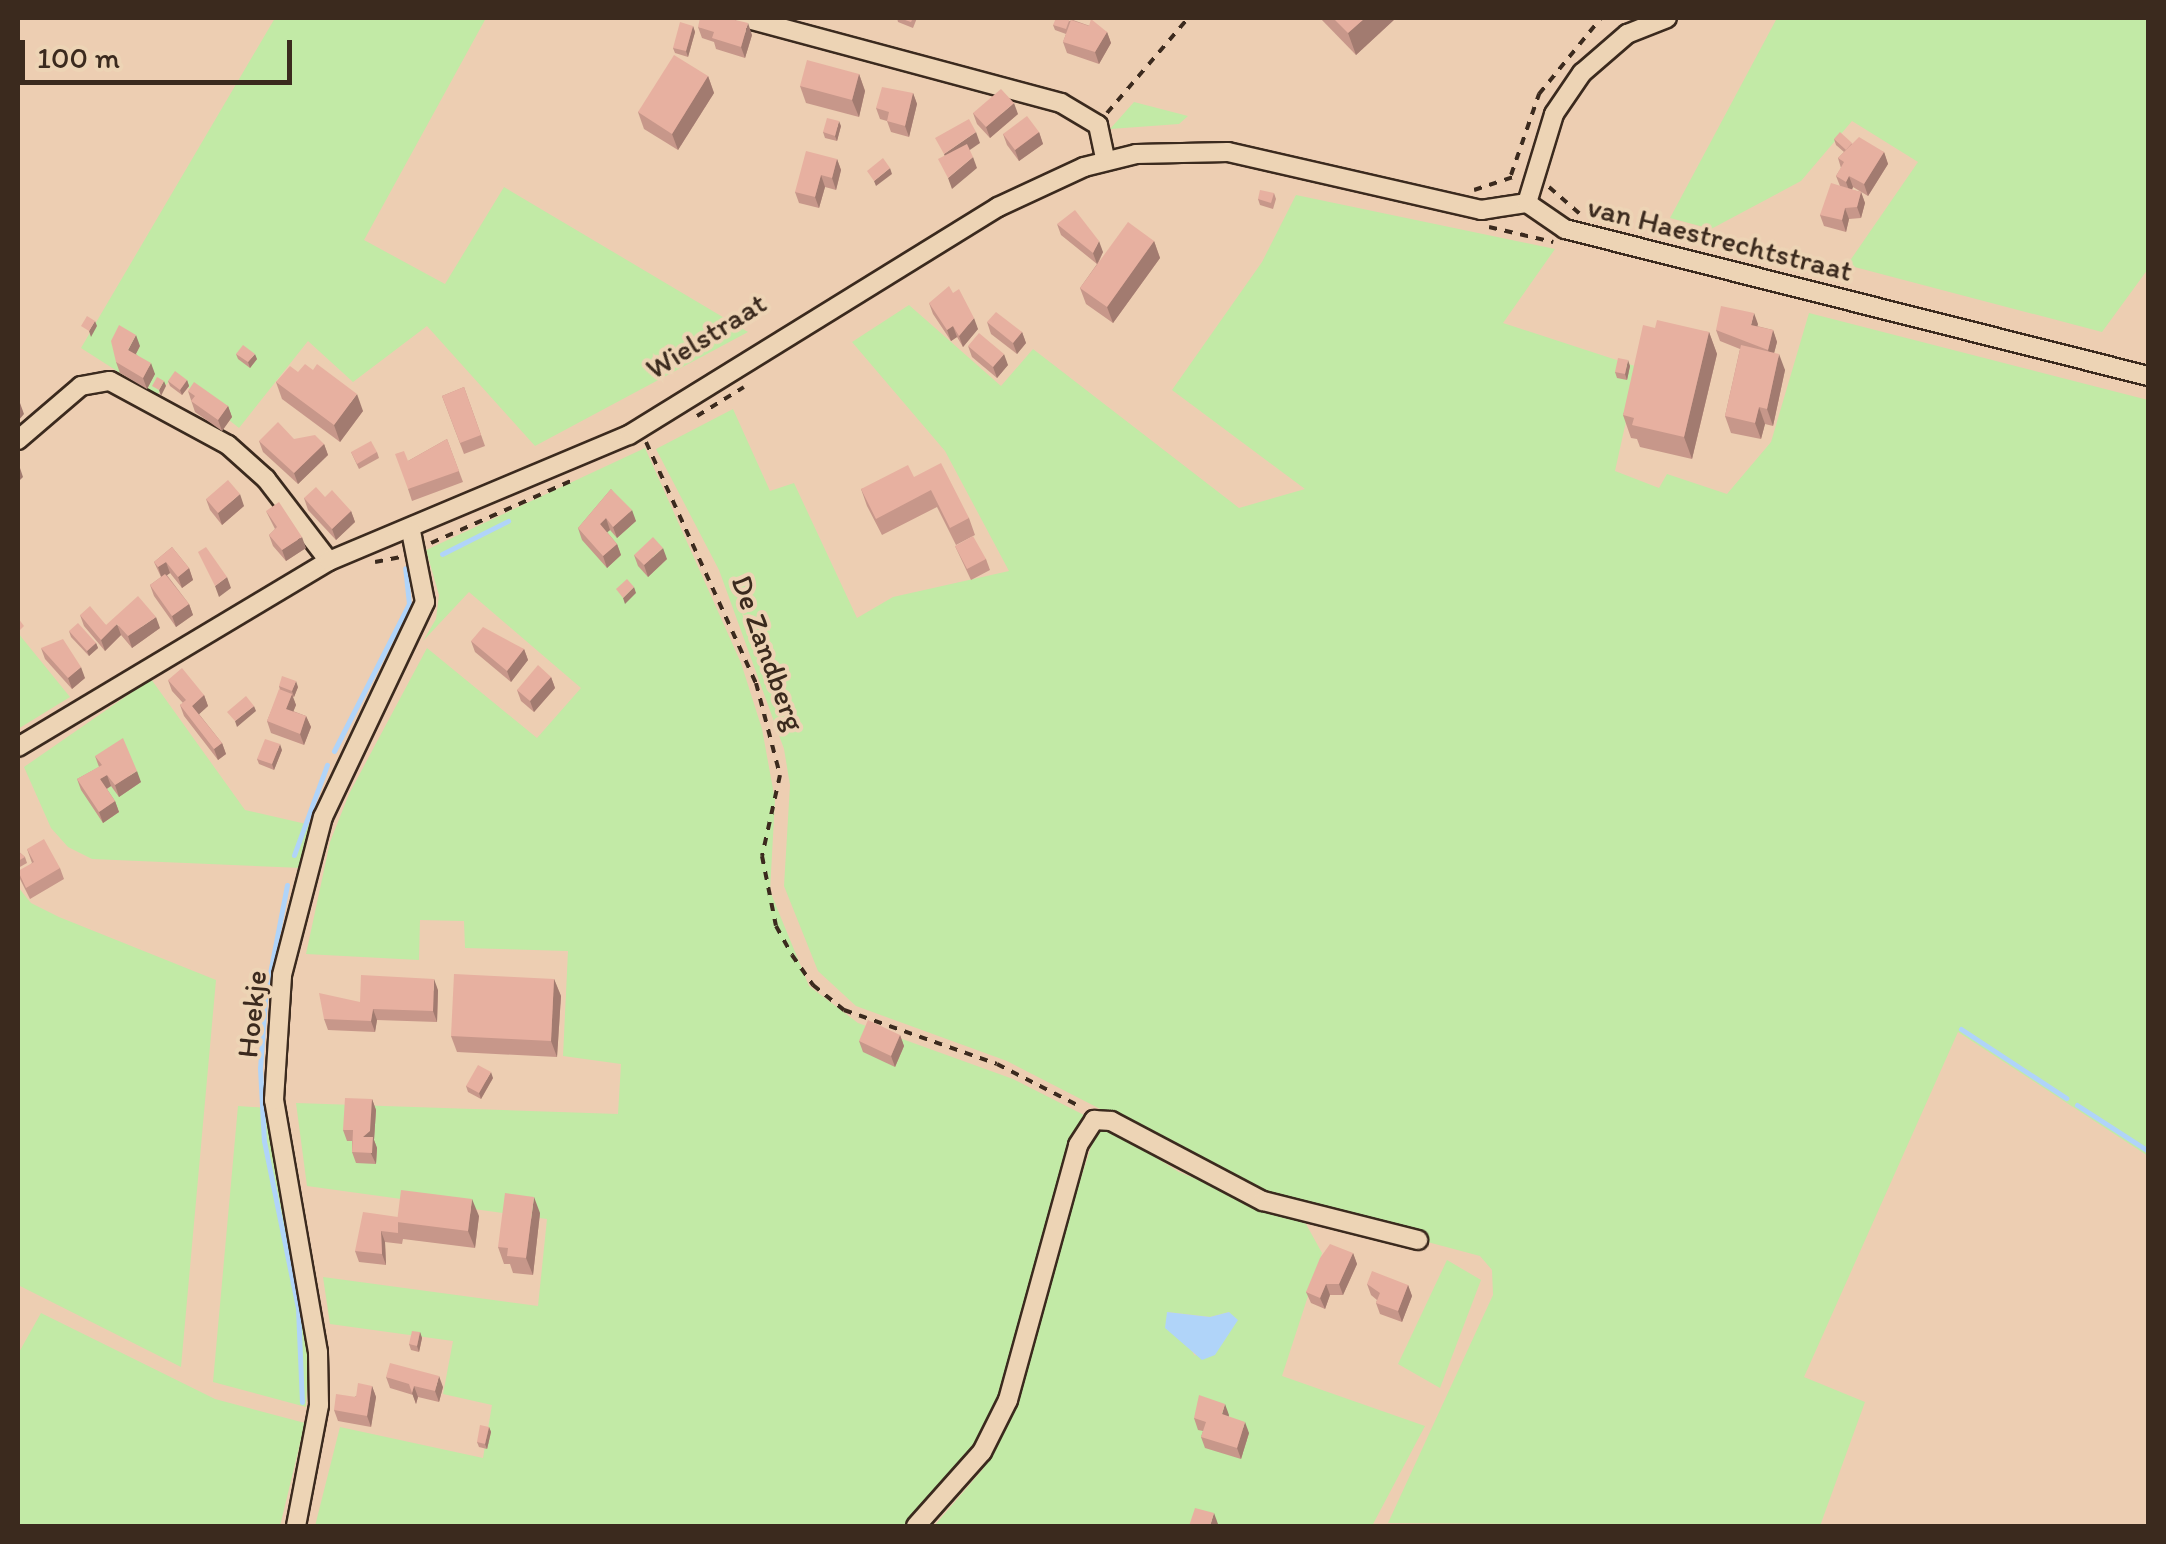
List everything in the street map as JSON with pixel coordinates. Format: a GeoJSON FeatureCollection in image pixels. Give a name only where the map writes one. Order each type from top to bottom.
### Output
{"type":"FeatureCollection","features":[{"type":"Feature","properties":{"kind":"street"},"geometry":{"type":"LineString","coordinates":[[744,18],[1061,102],[1098,125],[1105,159],[1157,150],[1228,152],[1481,210],[1527,203],[1554,114],[1582,73],[1622,26],[1667,18]]}},
{"type":"Feature","properties":{"kind":"street","name":"Wielstraat"},"geometry":{"type":"LineString","coordinates":[[18,746],[329,561],[411,532],[640,429],[998,207],[1105,159]]}},
{"type":"Feature","properties":{"kind":"street","name":"van Haestrechtstraat"},"geometry":{"type":"LineString","coordinates":[[1527,203],[1566,229],[2148,376]]}},
{"type":"Feature","properties":{"kind":"street"},"geometry":{"type":"LineString","coordinates":[[18,440],[82,386],[110,381],[228,445],[266,479],[329,561]]}},
{"type":"Feature","properties":{"kind":"street","name":"Hoekje"},"geometry":{"type":"LineString","coordinates":[[296,1526],[310,1472],[318,1370],[274,1100],[282,975],[318,830],[425,602],[418,550],[411,532]]}},
{"type":"Feature","properties":{"kind":"street"},"geometry":{"type":"LineString","coordinates":[[916,1526],[982,1452],[1008,1400],[1078,1145],[1094,1120],[1111,1121],[1263,1201],[1418,1240]]}},
{"type":"Feature","properties":{"kind":"path"},"geometry":{"type":"LineString","coordinates":[[1098,125],[1188,18]]}},
{"type":"Feature","properties":{"kind":"path"},"geometry":{"type":"LineString","coordinates":[[1485,188],[1511,175]]}},
{"type":"Feature","properties":{"kind":"path","name":"van Haestrechtstraat"},"geometry":{"type":"LineString","coordinates":[[1478,225],[1562,244]]}},
{"type":"Feature","properties":{"kind":"path","name":"De Zandberg"},"geometry":{"type":"LineString","coordinates":[[630,452],[646,444],[756,683],[780,775],[762,856],[776,926],[812,985],[844,1010],[996,1064],[1090,1112],[1094,1120]]}},
{"type":"Feature","properties":{"kind":"path"},"geometry":{"type":"LineString","coordinates":[[361,566],[418,550],[581,476]]}},
{"type":"Feature","properties":{"kind":"green space"},"geometry":{"type":"Polygon","coordinates":[[[275,18],[486,18],[364,240],[445,284],[504,187],[748,332],[535,446],[427,326],[353,382],[308,341],[239,428],[174,376],[156,396],[81,348],[275,18]]]}},
{"type":"Feature","properties":{"kind":"green space"},"geometry":{"type":"Polygon","coordinates":[[[1777,18],[2148,18],[2148,269],[2102,332],[1847,265],[1918,162],[1852,121],[1801,181],[1711,229],[1670,218],[1777,18]]]}},
{"type":"Feature","properties":{"kind":"green space"},"geometry":{"type":"Polygon","coordinates":[[[1134,102],[1188,116],[1179,124],[1110,129],[1134,102]]]}},
{"type":"Feature","properties":{"kind":"green space"},"geometry":{"type":"Polygon","coordinates":[[[1296,195],[1555,249],[1503,323],[1638,367],[1615,471],[1659,488],[1667,474],[1727,494],[1771,442],[1809,313],[2148,400],[2148,1156],[1958,1032],[1804,1377],[1865,1402],[1820,1526],[1388,1523],[1493,1295],[1492,1270],[1480,1256],[1285,1204],[1007,1061],[856,1006],[818,971],[784,886],[790,785],[784,749],[719,570],[656,449],[733,409],[770,491],[794,483],[857,618],[893,597],[1009,571],[945,451],[852,342],[909,305],[1001,386],[1033,349],[1239,508],[1305,489],[1172,390],[1262,262],[1296,195]]]}},
{"type":"Feature","properties":{"kind":"green space"},"geometry":{"type":"Polygon","coordinates":[[[645,448],[741,663],[762,729],[775,800],[770,891],[809,986],[858,1023],[1013,1079],[1084,1115],[1081,1131],[987,1432],[913,1526],[315,1526],[340,1427],[483,1458],[492,1405],[443,1394],[453,1341],[330,1324],[323,1277],[538,1306],[547,1219],[307,1186],[296,1103],[618,1114],[621,1064],[563,1056],[568,951],[465,948],[464,921],[420,920],[419,960],[306,954],[330,842],[349,794],[427,648],[537,738],[581,688],[469,592],[423,641],[436,619],[439,595],[426,550],[645,448]]]}},
{"type":"Feature","properties":{"kind":"green space"},"geometry":{"type":"Polygon","coordinates":[[[18,633],[70,697],[18,729],[18,633]]]}},
{"type":"Feature","properties":{"kind":"green space"},"geometry":{"type":"Polygon","coordinates":[[[151,679],[245,810],[315,826],[302,868],[92,859],[68,847],[51,828],[24,767],[151,679]]]}},
{"type":"Feature","properties":{"kind":"green space"},"geometry":{"type":"Polygon","coordinates":[[[18,887],[31,903],[59,917],[216,980],[181,1367],[18,1285],[18,887]]]}},
{"type":"Feature","properties":{"kind":"green space"},"geometry":{"type":"Polygon","coordinates":[[[238,1106],[268,1108],[309,1351],[306,1407],[213,1382],[238,1106]]]}},
{"type":"Feature","properties":{"kind":"green space"},"geometry":{"type":"Polygon","coordinates":[[[1099,1122],[1179,1172],[1306,1224],[1322,1253],[1282,1376],[1425,1426],[1372,1526],[934,1526],[983,1469],[996,1441],[1099,1122]],[[1167,1312],[1195,1356],[1229,1312],[1210,1317],[1167,1312]]]}},
{"type":"Feature","properties":{"kind":"green space"},"geometry":{"type":"Polygon","coordinates":[[[1447,1260],[1481,1280],[1440,1388],[1398,1364],[1447,1260]]]}},
{"type":"Feature","properties":{"kind":"green space"},"geometry":{"type":"Polygon","coordinates":[[[41,1313],[215,1399],[305,1423],[280,1526],[18,1526],[18,1354],[41,1313]]]}},
{"type":"Feature","properties":{"kind":"water"},"geometry":{"type":"Polygon","coordinates":[[[1167,1312],[1210,1317],[1229,1312],[1238,1320],[1215,1355],[1202,1360],[1165,1328],[1167,1312]]]}},
{"type":"Feature","properties":{"kind":"building"},"geometry":{"type":"Polygon","coordinates":[[[700,18],[748,23],[741,47],[712,38],[714,32],[698,27],[700,18]]]}},
{"type":"Feature","properties":{"kind":"building"},"geometry":{"type":"Polygon","coordinates":[[[1056,18],[1070,18],[1066,29],[1053,25],[1056,18]]]}},
{"type":"Feature","properties":{"kind":"building"},"geometry":{"type":"Polygon","coordinates":[[[1333,18],[1365,18],[1348,33],[1333,18]]]}},
{"type":"Feature","properties":{"kind":"building"},"geometry":{"type":"Polygon","coordinates":[[[1091,19],[1107,32],[1095,52],[1063,42],[1071,20],[1089,26],[1091,19]]]}},
{"type":"Feature","properties":{"kind":"building"},"geometry":{"type":"Polygon","coordinates":[[[680,22],[693,26],[686,51],[673,48],[680,22]]]}},
{"type":"Feature","properties":{"kind":"building"},"geometry":{"type":"Polygon","coordinates":[[[674,55],[708,76],[672,134],[638,112],[674,55]]]}},
{"type":"Feature","properties":{"kind":"building"},"geometry":{"type":"Polygon","coordinates":[[[807,60],[859,74],[852,100],[800,86],[807,60]]]}},
{"type":"Feature","properties":{"kind":"building"},"geometry":{"type":"Polygon","coordinates":[[[882,87],[913,93],[905,126],[887,121],[889,112],[876,108],[882,87]]]}},
{"type":"Feature","properties":{"kind":"building"},"geometry":{"type":"Polygon","coordinates":[[[1001,89],[1014,103],[986,127],[973,113],[1001,89]]]}},
{"type":"Feature","properties":{"kind":"building"},"geometry":{"type":"Polygon","coordinates":[[[1027,116],[1039,132],[1015,150],[1003,134],[1027,116]]]}},
{"type":"Feature","properties":{"kind":"building"},"geometry":{"type":"Polygon","coordinates":[[[827,118],[839,121],[835,136],[823,132],[827,118]]]}},
{"type":"Feature","properties":{"kind":"building"},"geometry":{"type":"Polygon","coordinates":[[[969,119],[976,132],[944,154],[935,138],[969,119]]]}},
{"type":"Feature","properties":{"kind":"building"},"geometry":{"type":"Polygon","coordinates":[[[1840,132],[1852,143],[1846,150],[1834,139],[1840,132]]]}},
{"type":"Feature","properties":{"kind":"building"},"geometry":{"type":"Polygon","coordinates":[[[1859,137],[1884,152],[1864,184],[1849,176],[1846,182],[1836,176],[1844,162],[1838,158],[1859,137]]]}},
{"type":"Feature","properties":{"kind":"building"},"geometry":{"type":"Polygon","coordinates":[[[967,144],[973,157],[948,178],[938,159],[967,144]]]}},
{"type":"Feature","properties":{"kind":"building"},"geometry":{"type":"Polygon","coordinates":[[[806,151],[837,159],[832,178],[821,175],[815,197],[795,192],[806,151]]]}},
{"type":"Feature","properties":{"kind":"building"},"geometry":{"type":"Polygon","coordinates":[[[883,158],[890,168],[874,181],[867,171],[883,158]]]}},
{"type":"Feature","properties":{"kind":"building"},"geometry":{"type":"Polygon","coordinates":[[[1831,183],[1861,192],[1857,207],[1845,208],[1842,220],[1820,215],[1831,183]]]}},
{"type":"Feature","properties":{"kind":"building"},"geometry":{"type":"Polygon","coordinates":[[[1260,190],[1274,193],[1271,203],[1258,199],[1260,190]]]}},
{"type":"Feature","properties":{"kind":"building"},"geometry":{"type":"Polygon","coordinates":[[[1075,210],[1099,241],[1093,253],[1057,224],[1075,210]]]}},
{"type":"Feature","properties":{"kind":"building"},"geometry":{"type":"Polygon","coordinates":[[[1128,222],[1154,241],[1107,307],[1080,288],[1128,222]]]}},
{"type":"Feature","properties":{"kind":"building"},"geometry":{"type":"Polygon","coordinates":[[[949,286],[953,293],[959,289],[974,318],[959,336],[953,326],[947,330],[929,303],[949,286]]]}},
{"type":"Feature","properties":{"kind":"building"},"geometry":{"type":"Polygon","coordinates":[[[1721,306],[1754,313],[1751,325],[1773,330],[1768,350],[1716,330],[1721,306]]]}},
{"type":"Feature","properties":{"kind":"building"},"geometry":{"type":"Polygon","coordinates":[[[996,312],[1022,332],[1013,343],[987,322],[996,312]]]}},
{"type":"Feature","properties":{"kind":"building"},"geometry":{"type":"Polygon","coordinates":[[[87,316],[95,321],[89,331],[81,326],[87,316]]]}},
{"type":"Feature","properties":{"kind":"building"},"geometry":{"type":"Polygon","coordinates":[[[1657,320],[1709,332],[1684,437],[1632,425],[1634,418],[1623,415],[1643,325],[1655,328],[1657,320]]]}},
{"type":"Feature","properties":{"kind":"building"},"geometry":{"type":"Polygon","coordinates":[[[119,325],[136,335],[128,350],[151,363],[143,378],[116,362],[111,341],[119,325]]]}},
{"type":"Feature","properties":{"kind":"building"},"geometry":{"type":"Polygon","coordinates":[[[979,333],[1004,354],[993,367],[968,346],[979,333]]]}},
{"type":"Feature","properties":{"kind":"building"},"geometry":{"type":"Polygon","coordinates":[[[243,345],[255,354],[248,362],[236,354],[243,345]]]}},
{"type":"Feature","properties":{"kind":"building"},"geometry":{"type":"Polygon","coordinates":[[[1741,345],[1779,354],[1767,409],[1759,407],[1755,423],[1725,416],[1741,345]]]}},
{"type":"Feature","properties":{"kind":"building"},"geometry":{"type":"Polygon","coordinates":[[[1618,358],[1628,360],[1625,374],[1615,372],[1618,358]]]}},
{"type":"Feature","properties":{"kind":"building"},"geometry":{"type":"Polygon","coordinates":[[[305,364],[313,370],[317,364],[357,394],[334,425],[276,382],[290,366],[298,372],[305,364]]]}},
{"type":"Feature","properties":{"kind":"building"},"geometry":{"type":"Polygon","coordinates":[[[175,371],[187,380],[180,390],[168,381],[175,371]]]}},
{"type":"Feature","properties":{"kind":"building"},"geometry":{"type":"Polygon","coordinates":[[[157,377],[164,381],[159,390],[152,386],[157,377]]]}},
{"type":"Feature","properties":{"kind":"building"},"geometry":{"type":"Polygon","coordinates":[[[194,382],[228,406],[218,420],[191,401],[195,396],[188,391],[194,382]]]}},
{"type":"Feature","properties":{"kind":"building"},"geometry":{"type":"Polygon","coordinates":[[[464,387],[481,435],[460,443],[442,396],[464,387]]]}},
{"type":"Feature","properties":{"kind":"building"},"geometry":{"type":"Polygon","coordinates":[[[278,422],[294,439],[315,435],[324,444],[294,473],[259,441],[278,422]]]}},
{"type":"Feature","properties":{"kind":"building"},"geometry":{"type":"Polygon","coordinates":[[[447,439],[459,471],[408,489],[395,454],[404,451],[408,461],[447,439]]]}},
{"type":"Feature","properties":{"kind":"building"},"geometry":{"type":"Polygon","coordinates":[[[371,441],[377,452],[357,464],[351,452],[371,441]]]}},
{"type":"Feature","properties":{"kind":"building"},"geometry":{"type":"Polygon","coordinates":[[[941,463],[969,518],[950,528],[931,490],[876,519],[861,489],[908,465],[914,477],[941,463]]]}},
{"type":"Feature","properties":{"kind":"building"},"geometry":{"type":"Polygon","coordinates":[[[228,480],[240,494],[218,513],[206,499],[228,480]]]}},
{"type":"Feature","properties":{"kind":"building"},"geometry":{"type":"Polygon","coordinates":[[[316,487],[325,497],[332,490],[351,511],[332,529],[304,498],[316,487]]]}},
{"type":"Feature","properties":{"kind":"building"},"geometry":{"type":"Polygon","coordinates":[[[611,489],[632,510],[613,527],[606,518],[600,524],[617,544],[603,556],[578,528],[611,489]]]}},
{"type":"Feature","properties":{"kind":"building"},"geometry":{"type":"Polygon","coordinates":[[[279,502],[302,537],[282,550],[269,535],[277,527],[266,511],[279,502]]]}},
{"type":"Feature","properties":{"kind":"building"},"geometry":{"type":"Polygon","coordinates":[[[973,536],[986,559],[967,569],[955,546],[973,536]]]}},
{"type":"Feature","properties":{"kind":"building"},"geometry":{"type":"Polygon","coordinates":[[[653,537],[663,548],[644,565],[634,555],[653,537]]]}},
{"type":"Feature","properties":{"kind":"building"},"geometry":{"type":"Polygon","coordinates":[[[172,547],[189,568],[178,577],[166,562],[158,567],[154,562],[172,547]]]}},
{"type":"Feature","properties":{"kind":"building"},"geometry":{"type":"Polygon","coordinates":[[[206,547],[227,577],[215,586],[198,552],[206,547]]]}},
{"type":"Feature","properties":{"kind":"building"},"geometry":{"type":"Polygon","coordinates":[[[165,574],[189,604],[172,616],[150,585],[165,574]]]}},
{"type":"Feature","properties":{"kind":"building"},"geometry":{"type":"Polygon","coordinates":[[[627,579],[634,587],[623,598],[616,589],[627,579]]]}},
{"type":"Feature","properties":{"kind":"building"},"geometry":{"type":"Polygon","coordinates":[[[138,596],[156,617],[128,636],[117,624],[101,640],[80,615],[90,606],[106,625],[138,596]]]}},
{"type":"Feature","properties":{"kind":"building"},"geometry":{"type":"Polygon","coordinates":[[[78,623],[96,643],[87,651],[69,631],[78,623]]]}},
{"type":"Feature","properties":{"kind":"building"},"geometry":{"type":"Polygon","coordinates":[[[483,627],[524,649],[507,671],[471,641],[483,627]]]}},
{"type":"Feature","properties":{"kind":"building"},"geometry":{"type":"Polygon","coordinates":[[[63,639],[81,667],[68,678],[41,648],[63,639]]]}},
{"type":"Feature","properties":{"kind":"building"},"geometry":{"type":"Polygon","coordinates":[[[538,665],[551,677],[530,701],[517,690],[538,665]]]}},
{"type":"Feature","properties":{"kind":"building"},"geometry":{"type":"Polygon","coordinates":[[[182,668],[204,695],[192,706],[222,743],[214,749],[180,705],[186,700],[168,680],[182,668]]]}},
{"type":"Feature","properties":{"kind":"building"},"geometry":{"type":"Polygon","coordinates":[[[282,676],[296,681],[292,691],[279,686],[282,676]]]}},
{"type":"Feature","properties":{"kind":"building"},"geometry":{"type":"Polygon","coordinates":[[[279,689],[292,694],[286,709],[306,716],[300,734],[267,721],[279,689]]]}},
{"type":"Feature","properties":{"kind":"building"},"geometry":{"type":"Polygon","coordinates":[[[246,696],[254,706],[235,721],[227,712],[246,696]]]}},
{"type":"Feature","properties":{"kind":"building"},"geometry":{"type":"Polygon","coordinates":[[[123,738],[137,771],[115,785],[107,775],[100,779],[115,801],[99,812],[77,779],[102,765],[95,756],[123,738]]]}},
{"type":"Feature","properties":{"kind":"building"},"geometry":{"type":"Polygon","coordinates":[[[265,739],[280,744],[272,764],[257,759],[265,739]]]}},
{"type":"Feature","properties":{"kind":"building"},"geometry":{"type":"Polygon","coordinates":[[[44,839],[60,868],[26,888],[18,871],[34,862],[27,849],[44,839]]]}},
{"type":"Feature","properties":{"kind":"building"},"geometry":{"type":"Polygon","coordinates":[[[454,974],[554,979],[551,1041],[451,1036],[454,974]]]}},
{"type":"Feature","properties":{"kind":"building"},"geometry":{"type":"Polygon","coordinates":[[[361,975],[434,979],[433,1011],[373,1009],[371,1021],[324,1019],[319,993],[360,1002],[361,975]]]}},
{"type":"Feature","properties":{"kind":"building"},"geometry":{"type":"Polygon","coordinates":[[[868,1020],[900,1035],[891,1056],[859,1041],[868,1020]]]}},
{"type":"Feature","properties":{"kind":"building"},"geometry":{"type":"Polygon","coordinates":[[[478,1065],[491,1072],[479,1093],[466,1086],[478,1065]]]}},
{"type":"Feature","properties":{"kind":"building"},"geometry":{"type":"Polygon","coordinates":[[[345,1098],[372,1099],[370,1131],[363,1137],[373,1137],[372,1153],[352,1152],[353,1130],[343,1130],[345,1098]]]}},
{"type":"Feature","properties":{"kind":"building"},"geometry":{"type":"Polygon","coordinates":[[[401,1190],[472,1199],[468,1231],[397,1222],[401,1190]]]}},
{"type":"Feature","properties":{"kind":"building"},"geometry":{"type":"Polygon","coordinates":[[[505,1193],[534,1197],[526,1258],[507,1256],[508,1248],[498,1247],[505,1193]]]}},
{"type":"Feature","properties":{"kind":"building"},"geometry":{"type":"Polygon","coordinates":[[[363,1212],[398,1217],[398,1233],[381,1231],[382,1254],[355,1251],[363,1212]]]}},
{"type":"Feature","properties":{"kind":"building"},"geometry":{"type":"Polygon","coordinates":[[[1330,1244],[1353,1253],[1339,1284],[1326,1284],[1320,1298],[1306,1292],[1330,1244]]]}},
{"type":"Feature","properties":{"kind":"building"},"geometry":{"type":"Polygon","coordinates":[[[1372,1271],[1408,1285],[1398,1311],[1376,1303],[1380,1293],[1367,1284],[1372,1271]]]}},
{"type":"Feature","properties":{"kind":"building"},"geometry":{"type":"Polygon","coordinates":[[[412,1331],[420,1332],[417,1346],[409,1344],[412,1331]]]}},
{"type":"Feature","properties":{"kind":"building"},"geometry":{"type":"Polygon","coordinates":[[[390,1363],[439,1376],[435,1391],[414,1386],[412,1393],[409,1384],[386,1377],[390,1363]]]}},
{"type":"Feature","properties":{"kind":"building"},"geometry":{"type":"Polygon","coordinates":[[[358,1383],[372,1386],[367,1416],[334,1410],[336,1394],[356,1397],[358,1383]]]}},
{"type":"Feature","properties":{"kind":"building"},"geometry":{"type":"Polygon","coordinates":[[[1199,1395],[1225,1404],[1222,1414],[1245,1422],[1237,1448],[1201,1437],[1206,1422],[1194,1418],[1199,1395]]]}},
{"type":"Feature","properties":{"kind":"building"},"geometry":{"type":"Polygon","coordinates":[[[480,1425],[489,1427],[485,1444],[477,1442],[480,1425]]]}},
{"type":"Feature","properties":{"kind":"building"},"geometry":{"type":"Polygon","coordinates":[[[1195,1508],[1214,1513],[1210,1526],[1189,1526],[1195,1508]]]}},
{"type":"Feature","properties":{"kind":"waterway"},"geometry":{"type":"LineString","coordinates":[[442,554],[508,521]]}},
{"type":"Feature","properties":{"kind":"waterway"},"geometry":{"type":"LineString","coordinates":[[334,751],[409,604],[405,568]]}},
{"type":"Feature","properties":{"kind":"waterway"},"geometry":{"type":"LineString","coordinates":[[294,855],[327,765]]}},
{"type":"Feature","properties":{"kind":"waterway"},"geometry":{"type":"LineString","coordinates":[[287,885],[265,999],[260,1068],[264,1141],[298,1308],[302,1402]]}},
{"type":"Feature","properties":{"kind":"waterway"},"geometry":{"type":"LineString","coordinates":[[1961,1029],[2066,1098]]}},
{"type":"Feature","properties":{"kind":"waterway"},"geometry":{"type":"LineString","coordinates":[[2077,1105],[2148,1151]]}}]}
